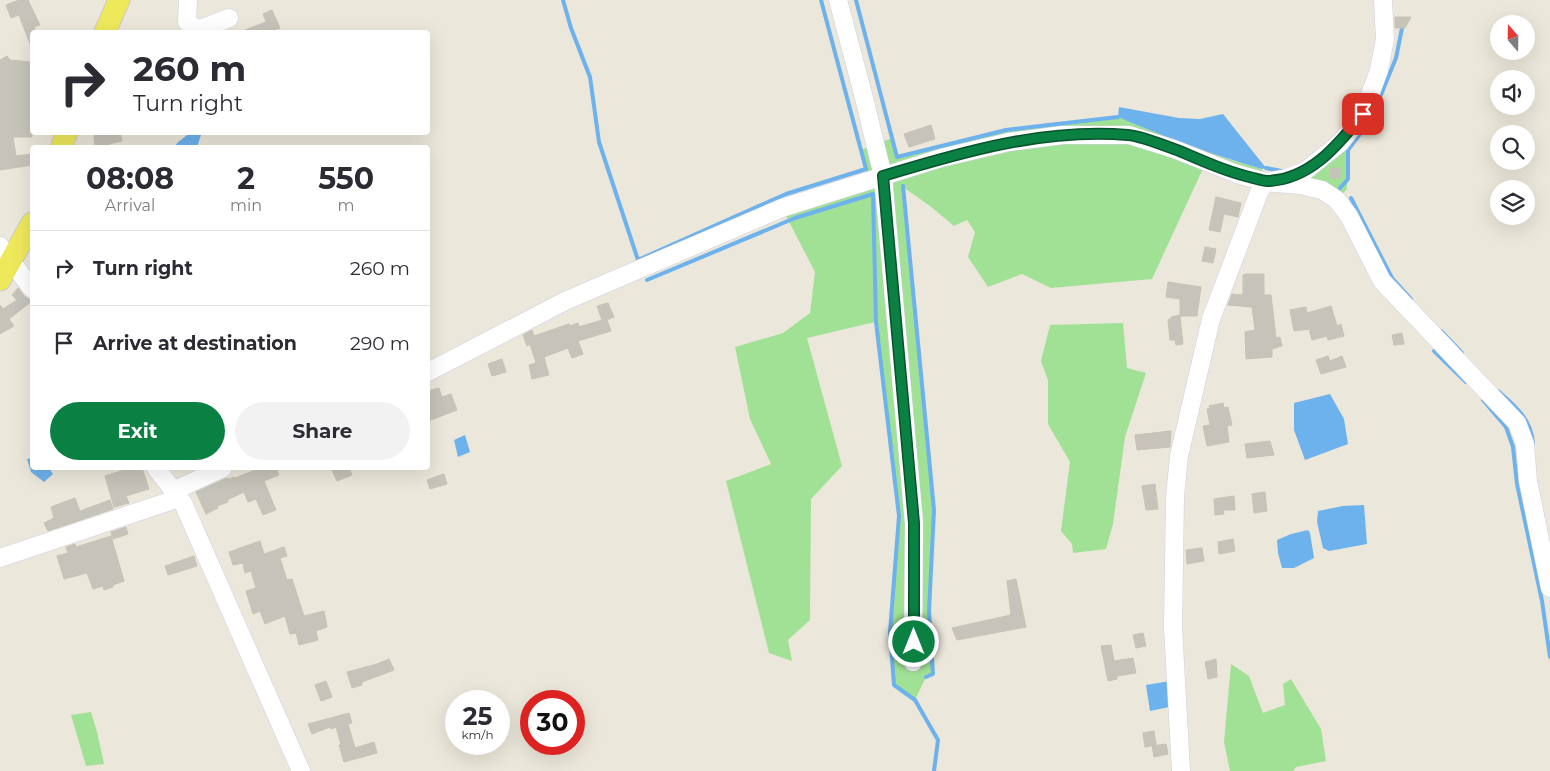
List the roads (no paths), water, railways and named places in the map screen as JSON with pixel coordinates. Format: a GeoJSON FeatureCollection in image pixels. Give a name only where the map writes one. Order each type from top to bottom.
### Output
{"type":"FeatureCollection","features":[{"type":"Feature","properties":{"kind":"main road"},"geometry":{"type":"LineString","coordinates":[[106,30],[119,0]]}},
{"type":"Feature","properties":{"kind":"main road"},"geometry":{"type":"LineString","coordinates":[[0,280],[6,253],[30,225]]}},
{"type":"Feature","properties":{"kind":"street"},"geometry":{"type":"LineString","coordinates":[[188,0],[186,22],[198,30],[229,18]]}},
{"type":"Feature","properties":{"kind":"street"},"geometry":{"type":"LineString","coordinates":[[838,0],[883,176],[914,523],[913,662]]}},
{"type":"Feature","properties":{"kind":"street"},"geometry":{"type":"LineString","coordinates":[[1181,771],[1174,627],[1175,496],[1179,456],[1211,319],[1260,190],[1266,182],[1287,178],[1313,166],[1340,144],[1363,114],[1379,70],[1385,39],[1383,0]]}},
{"type":"Feature","properties":{"kind":"street"},"geometry":{"type":"LineString","coordinates":[[430,371],[565,301],[782,208],[941,158],[1009,142],[1064,135],[1129,135],[1174,149],[1237,174],[1266,182],[1300,185],[1322,190],[1336,200],[1349,216],[1382,281],[1517,423],[1525,444],[1528,481],[1550,588]]}},
{"type":"Feature","properties":{"kind":"street"},"geometry":{"type":"LineString","coordinates":[[6,253],[30,285]]}},
{"type":"Feature","properties":{"kind":"street"},"geometry":{"type":"LineString","coordinates":[[157,470],[183,503],[301,771]]}},
{"type":"Feature","properties":{"kind":"street"},"geometry":{"type":"LineString","coordinates":[[0,558],[176,495],[220,470]]}},
{"type":"Feature","properties":{"kind":"water"},"geometry":{"type":"Polygon","coordinates":[[[1119,107],[1179,118],[1200,119],[1223,114],[1266,168],[1262,169],[1225,158],[1118,117],[1119,107]]]}},
{"type":"Feature","properties":{"kind":"water"},"geometry":{"type":"Polygon","coordinates":[[[187,135],[201,135],[198,145],[176,145],[187,135]]]}},
{"type":"Feature","properties":{"kind":"water"},"geometry":{"type":"Polygon","coordinates":[[[1330,394],[1344,419],[1348,444],[1305,460],[1294,430],[1294,403],[1330,394]]]}},
{"type":"Feature","properties":{"kind":"water"},"geometry":{"type":"Polygon","coordinates":[[[465,435],[470,452],[458,457],[454,440],[465,435]]]}},
{"type":"Feature","properties":{"kind":"water"},"geometry":{"type":"Polygon","coordinates":[[[30,470],[50,470],[53,474],[44,482],[30,470]]]}},
{"type":"Feature","properties":{"kind":"water"},"geometry":{"type":"Polygon","coordinates":[[[1364,505],[1367,544],[1329,551],[1323,548],[1317,522],[1318,511],[1343,506],[1364,505]]]}},
{"type":"Feature","properties":{"kind":"water"},"geometry":{"type":"Polygon","coordinates":[[[1308,530],[1314,558],[1294,568],[1282,568],[1277,540],[1308,530]]]}},
{"type":"Feature","properties":{"kind":"water"},"geometry":{"type":"Polygon","coordinates":[[[1170,681],[1174,706],[1150,711],[1146,685],[1170,681]]]}},
{"type":"Feature","properties":{"kind":"waterway"},"geometry":{"type":"LineString","coordinates":[[563,0],[571,28],[590,77],[599,142],[638,260],[786,194],[866,169],[821,0]]}},
{"type":"Feature","properties":{"kind":"waterway"},"geometry":{"type":"LineString","coordinates":[[856,0],[897,157],[1006,130],[1118,117]]}},
{"type":"Feature","properties":{"kind":"waterway"},"geometry":{"type":"LineString","coordinates":[[1340,188],[1348,179],[1348,150],[1371,119],[1396,58],[1402,28]]}},
{"type":"Feature","properties":{"kind":"waterway"},"geometry":{"type":"LineString","coordinates":[[1266,168],[1282,171]]}},
{"type":"Feature","properties":{"kind":"waterway"},"geometry":{"type":"LineString","coordinates":[[903,186],[934,510],[929,611],[933,674],[926,677]]}},
{"type":"Feature","properties":{"kind":"waterway"},"geometry":{"type":"LineString","coordinates":[[647,280],[795,218],[873,194],[876,322],[899,516],[890,632],[894,685],[915,700],[938,740],[934,771]]}},
{"type":"Feature","properties":{"kind":"waterway"},"geometry":{"type":"LineString","coordinates":[[1351,198],[1392,278],[1411,299]]}},
{"type":"Feature","properties":{"kind":"waterway"},"geometry":{"type":"LineString","coordinates":[[1441,331],[1462,353]]}},
{"type":"Feature","properties":{"kind":"waterway"},"geometry":{"type":"LineString","coordinates":[[1434,351],[1466,382]]}},
{"type":"Feature","properties":{"kind":"waterway"},"geometry":{"type":"LineString","coordinates":[[1498,391],[1526,420],[1532,434],[1533,443]]}},
{"type":"Feature","properties":{"kind":"waterway"},"geometry":{"type":"LineString","coordinates":[[1483,400],[1506,427],[1513,447],[1517,484],[1542,601],[1550,657]]}}]}
